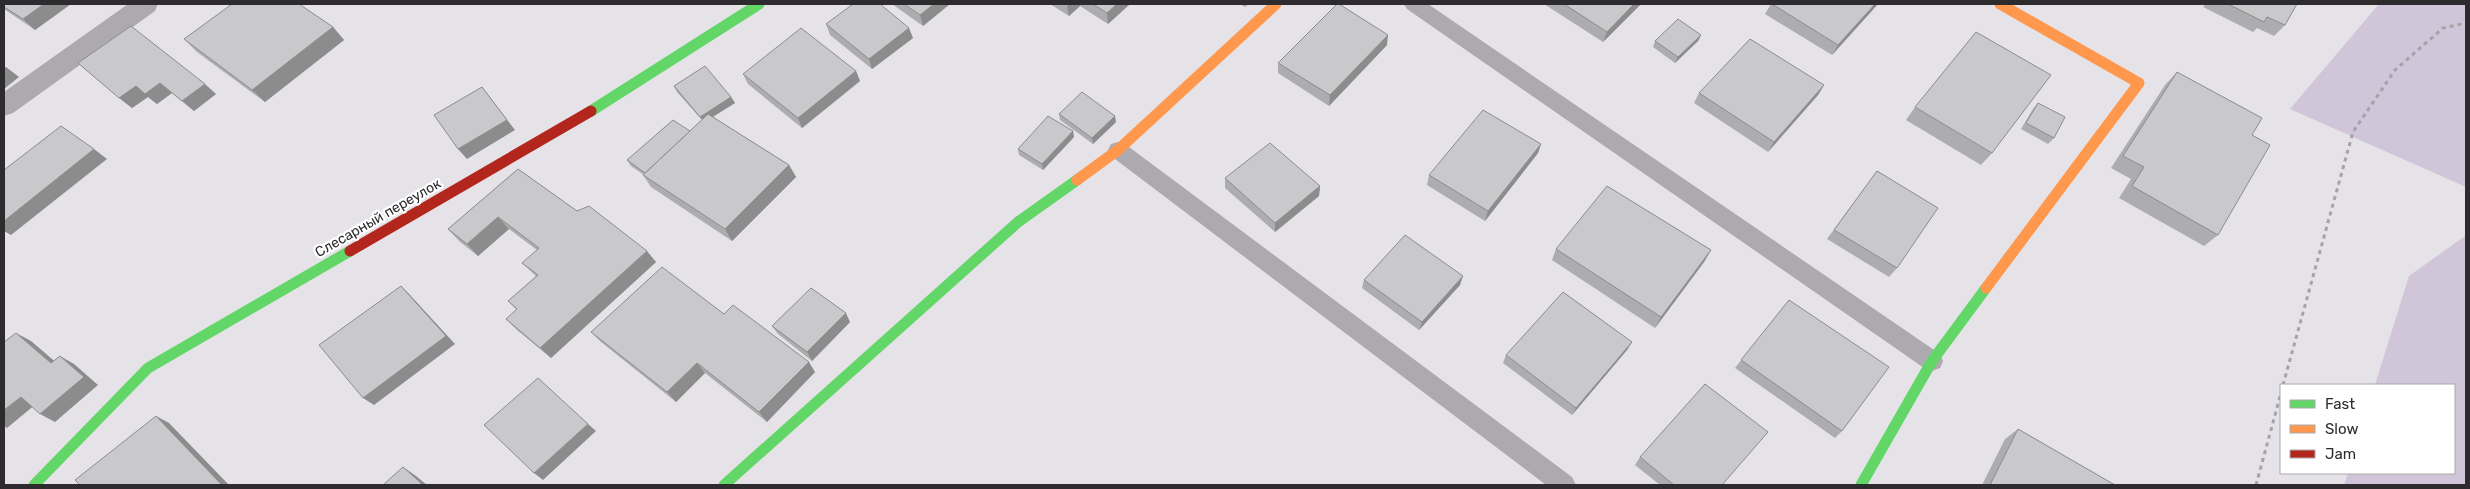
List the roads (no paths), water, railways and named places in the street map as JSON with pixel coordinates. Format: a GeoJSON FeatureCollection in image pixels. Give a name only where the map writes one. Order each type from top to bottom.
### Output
{"type":"FeatureCollection","features":[{"type":"Feature","properties":{"kind":"street"},"geometry":{"type":"LineString","coordinates":[[4,106],[146,4]]}},
{"type":"Feature","properties":{"kind":"street","name":"Слесарный переулок"},"geometry":{"type":"LineString","coordinates":[[34,485],[148,368],[595,109],[759,4]]}},
{"type":"Feature","properties":{"kind":"street"},"geometry":{"type":"LineString","coordinates":[[724,485],[1018,222],[1118,150],[1276,4]]}},
{"type":"Feature","properties":{"kind":"street"},"geometry":{"type":"LineString","coordinates":[[1861,485],[1932,361],[2139,82],[2000,4]]}},
{"type":"Feature","properties":{"kind":"lane"},"geometry":{"type":"LineString","coordinates":[[1414,4],[1932,361]]}},
{"type":"Feature","properties":{"kind":"lane"},"geometry":{"type":"LineString","coordinates":[[1118,150],[1564,485]]}}]}
